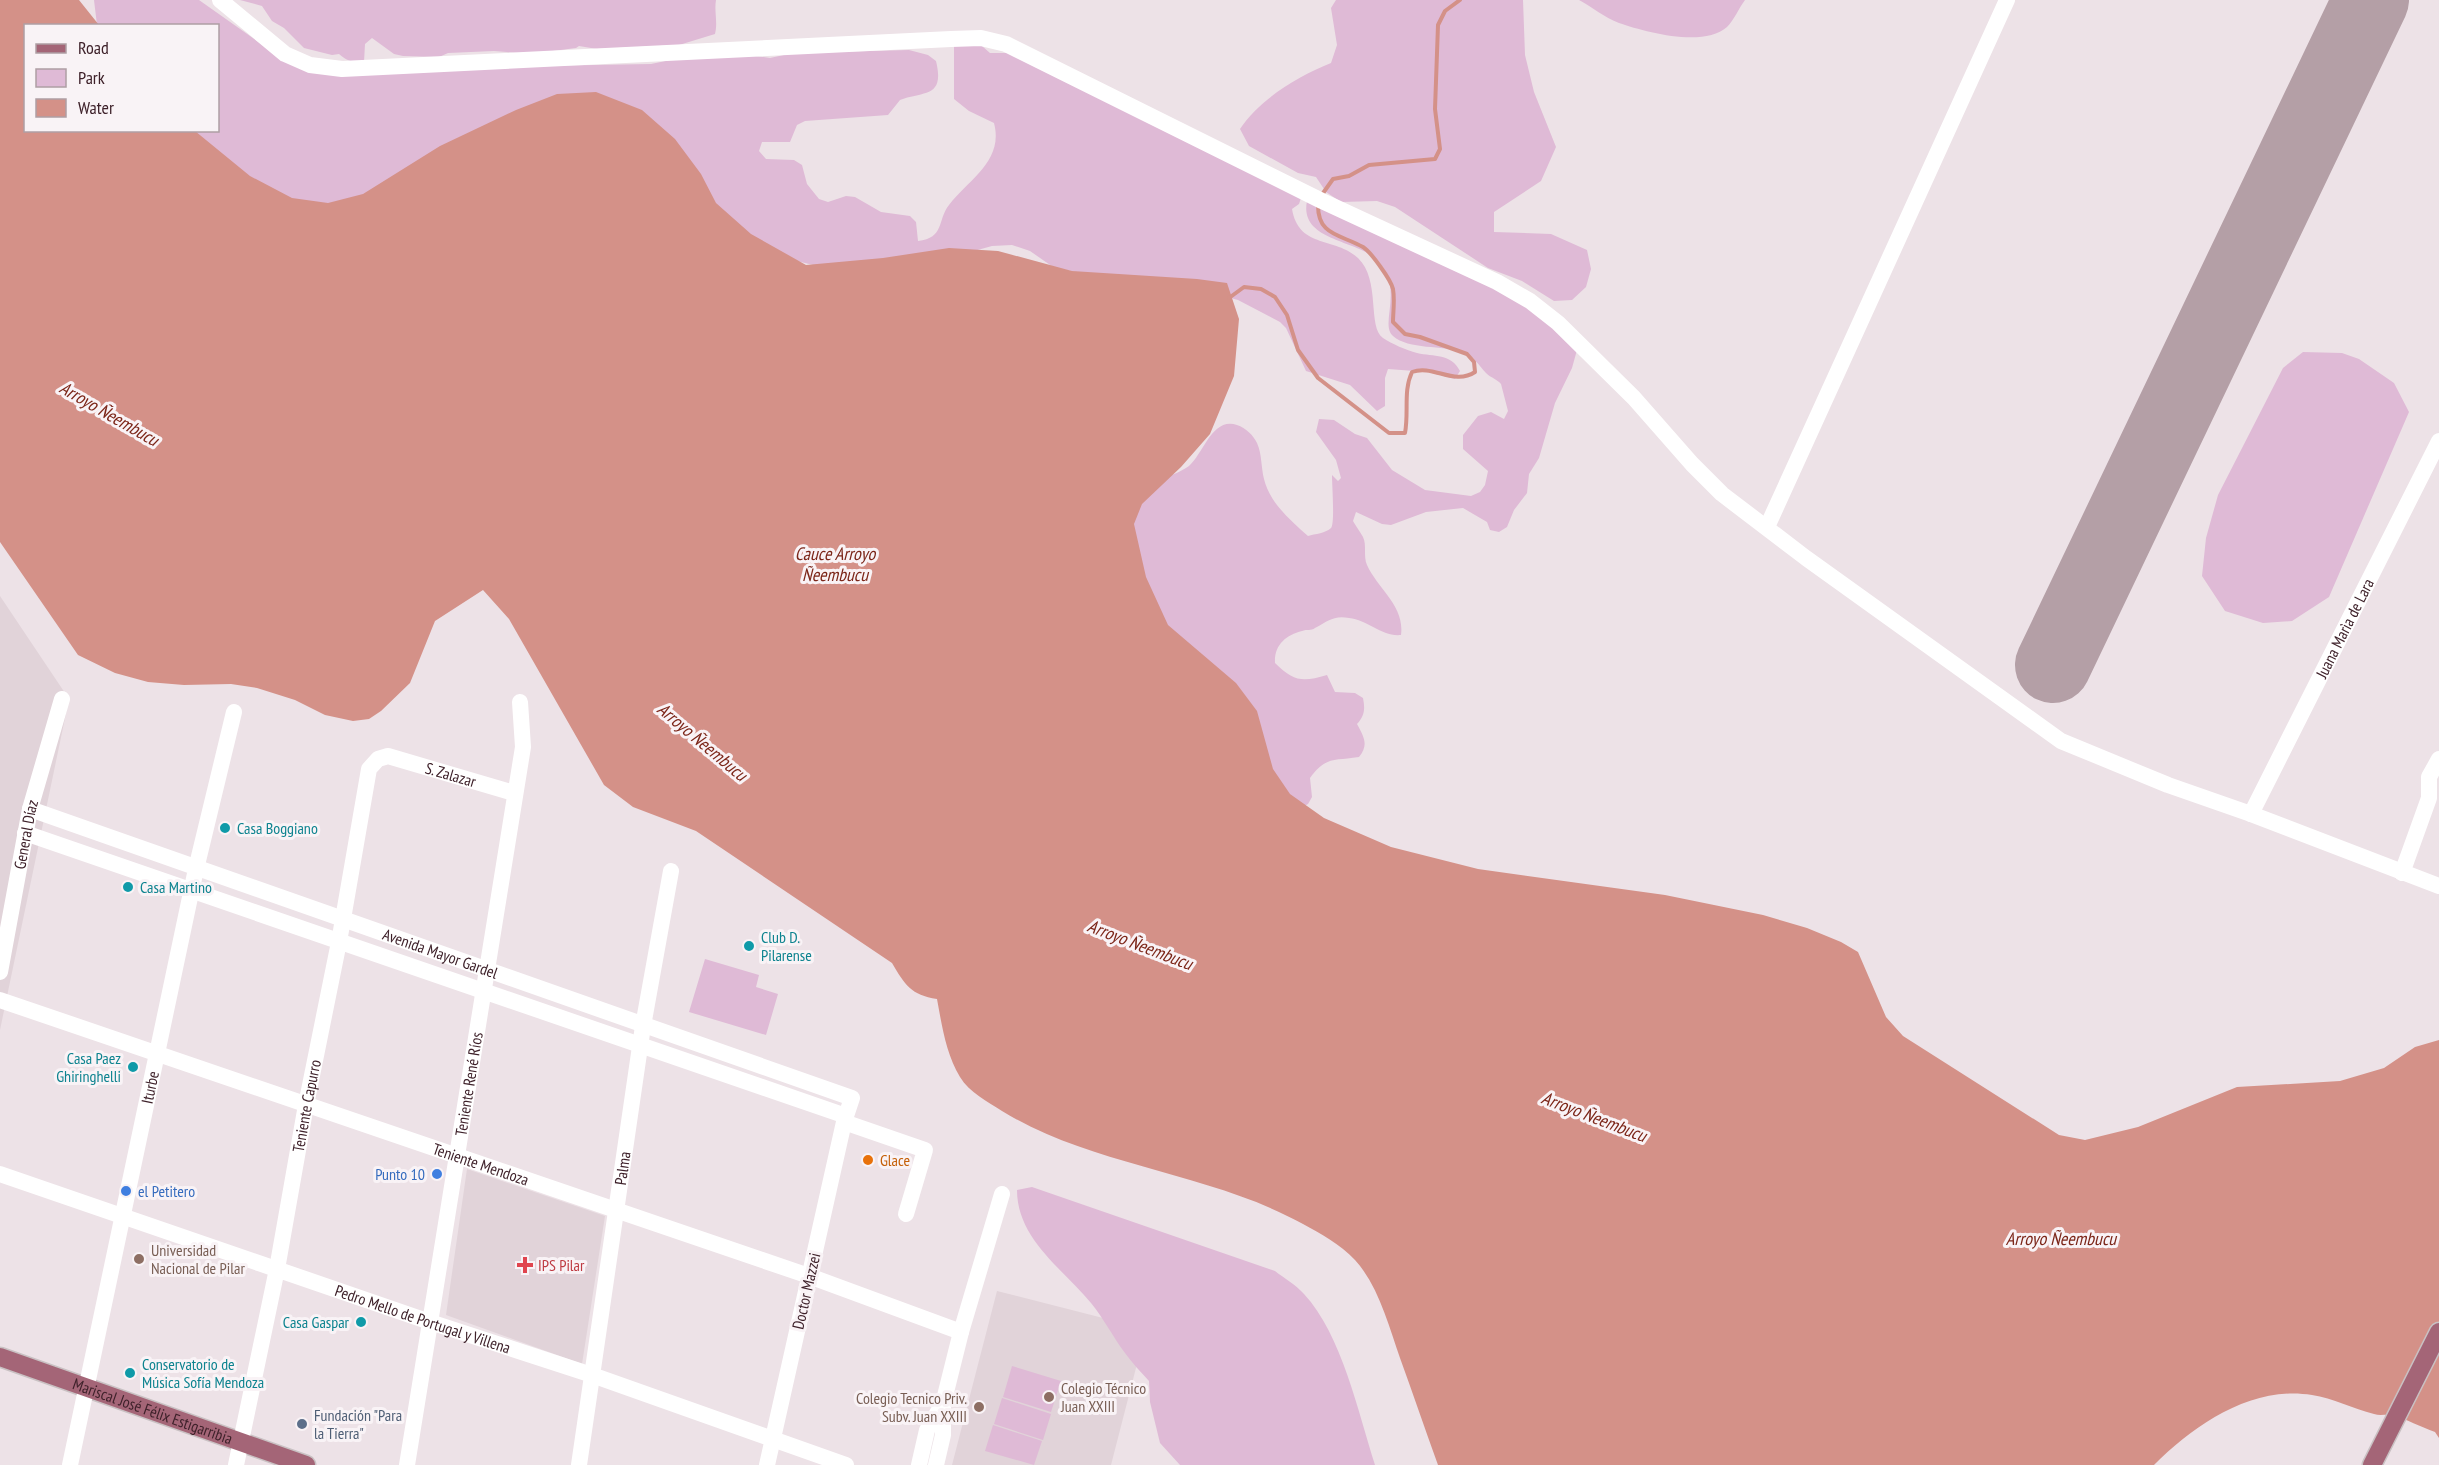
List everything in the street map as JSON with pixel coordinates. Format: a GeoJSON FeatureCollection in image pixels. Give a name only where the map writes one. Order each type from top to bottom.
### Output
{"type":"FeatureCollection","features":[{"type":"Feature","properties":{"kind":"main road"},"geometry":{"type":"LineString","coordinates":[[2372,1465],[2387,1431],[2439,1332]]}},
{"type":"Feature","properties":{"kind":"main road","name":"Mariscal José Félix Estigarribia"},"geometry":{"type":"LineString","coordinates":[[0,1357],[306,1465]]}},
{"type":"Feature","properties":{"kind":"street"},"geometry":{"type":"LineString","coordinates":[[220,0],[285,54],[310,65],[342,69],[733,48],[981,38],[1006,44],[1301,191],[1497,282],[1530,301],[1558,323],[1634,398],[1692,464],[1715,486],[1767,527],[2061,741],[2168,785],[2251,813],[2439,886]]}},
{"type":"Feature","properties":{"kind":"street"},"geometry":{"type":"LineString","coordinates":[[1767,527],[2007,0]]}},
{"type":"Feature","properties":{"kind":"street","name":"Juana Marìa de Lara"},"geometry":{"type":"LineString","coordinates":[[2251,813],[2439,441]]}},
{"type":"Feature","properties":{"kind":"street","name":"General Díaz"},"geometry":{"type":"LineString","coordinates":[[0,972],[30,809],[62,699]]}},
{"type":"Feature","properties":{"kind":"street","name":"Teniente René Ríos"},"geometry":{"type":"LineString","coordinates":[[407,1465],[523,747],[520,702]]}},
{"type":"Feature","properties":{"kind":"street","name":"Iturbe"},"geometry":{"type":"LineString","coordinates":[[70,1465],[196,869],[234,712]]}},
{"type":"Feature","properties":{"kind":"street","name":"S. Zalazar"},"geometry":{"type":"LineString","coordinates":[[388,756],[514,793]]}},
{"type":"Feature","properties":{"kind":"street","name":"Teniente Capurro"},"geometry":{"type":"LineString","coordinates":[[236,1465],[277,1269],[306,1105],[339,942],[369,769],[378,759],[388,756]]}},
{"type":"Feature","properties":{"kind":"street"},"geometry":{"type":"LineString","coordinates":[[2402,873],[2429,798],[2429,777],[2439,759]]}},
{"type":"Feature","properties":{"kind":"street","name":"Avenida Mayor Gardel"},"geometry":{"type":"LineString","coordinates":[[30,809],[852,1098]]}},
{"type":"Feature","properties":{"kind":"street","name":"Avenida Mayor Gardel"},"geometry":{"type":"LineString","coordinates":[[25,833],[641,1046],[925,1150],[906,1214]]}},
{"type":"Feature","properties":{"kind":"street","name":"Palma"},"geometry":{"type":"LineString","coordinates":[[579,1465],[644,1026],[671,871]]}},
{"type":"Feature","properties":{"kind":"street","name":"Teniente Mendoza"},"geometry":{"type":"LineString","coordinates":[[0,1000],[809,1276],[961,1332]]}},
{"type":"Feature","properties":{"kind":"street","name":"Doctor Mazzei"},"geometry":{"type":"LineString","coordinates":[[766,1465],[845,1119],[852,1098]]}},
{"type":"Feature","properties":{"kind":"street","name":"Pedro Mello de Portugal y Villena"},"geometry":{"type":"LineString","coordinates":[[0,1174],[430,1322],[592,1375],[846,1465]]}},
{"type":"Feature","properties":{"kind":"street"},"geometry":{"type":"LineString","coordinates":[[936,1465],[943,1435],[943,1404],[961,1332],[1002,1194]]}},
{"type":"Feature","properties":{"kind":"street"},"geometry":{"type":"LineString","coordinates":[[919,1465],[927,1430],[943,1404]]}},
{"type":"Feature","properties":{"kind":"shaded area"},"geometry":{"type":"Polygon","coordinates":[[[0,596],[69,699],[0,1030],[0,596]]]}},
{"type":"Feature","properties":{"kind":"shaded area","name":"IPS Pilar"},"geometry":{"type":"Polygon","coordinates":[[[467,1169],[605,1216],[582,1364],[446,1315],[467,1169]]]}},
{"type":"Feature","properties":{"kind":"shaded area","name":"Colegio Técnico Juan XXIII"},"geometry":{"type":"Polygon","coordinates":[[[997,1291],[1146,1329],[1111,1465],[952,1465],[997,1291]]]}},
{"type":"Feature","properties":{"kind":"green space"},"geometry":{"type":"Polygon","coordinates":[[[94,0],[199,0],[264,46],[308,70],[651,64],[680,58],[749,55],[770,58],[793,53],[909,50],[928,55],[936,61],[938,81],[935,87],[930,91],[900,100],[888,115],[805,121],[797,125],[790,142],[762,142],[759,151],[766,159],[794,160],[802,165],[807,184],[819,199],[828,202],[846,196],[855,197],[881,212],[910,216],[916,222],[918,241],[927,239],[937,232],[949,205],[983,168],[994,148],[996,136],[994,123],[969,111],[954,99],[954,45],[982,46],[990,53],[1008,53],[1302,195],[1299,204],[1292,209],[1296,222],[1302,230],[1310,236],[1349,251],[1365,267],[1372,290],[1378,332],[1383,338],[1413,352],[1447,358],[1460,371],[1455,379],[1428,372],[1388,369],[1385,378],[1385,406],[1377,411],[1350,385],[1306,371],[1286,328],[1280,322],[1238,300],[1219,295],[1175,294],[1053,267],[1030,251],[1012,245],[992,246],[974,251],[817,266],[789,259],[494,124],[458,138],[338,228],[166,132],[219,132],[219,24],[97,24],[94,0]]]}},
{"type":"Feature","properties":{"kind":"green space"},"geometry":{"type":"Polygon","coordinates":[[[240,0],[716,0],[716,25],[715,34],[679,45],[597,49],[579,46],[530,54],[494,51],[448,53],[439,57],[403,56],[394,54],[372,38],[365,44],[364,62],[357,62],[348,60],[339,54],[332,55],[304,48],[284,28],[272,21],[262,6],[240,0]]]}},
{"type":"Feature","properties":{"kind":"green space"},"geometry":{"type":"Polygon","coordinates":[[[1336,0],[1523,0],[1525,55],[1534,92],[1556,147],[1541,181],[1494,212],[1494,232],[1551,234],[1587,250],[1591,269],[1586,287],[1572,300],[1554,301],[1522,281],[1488,268],[1395,207],[1377,201],[1341,202],[1326,192],[1316,177],[1298,173],[1249,146],[1240,129],[1248,118],[1269,98],[1293,82],[1331,63],[1337,45],[1331,8],[1336,0]]]}},
{"type":"Feature","properties":{"kind":"green space"},"geometry":{"type":"Polygon","coordinates":[[[1579,0],[1745,0],[1727,27],[1717,33],[1690,37],[1659,34],[1619,23],[1579,0]]]}},
{"type":"Feature","properties":{"kind":"green space"},"geometry":{"type":"Polygon","coordinates":[[[1307,201],[1522,296],[1577,350],[1572,368],[1555,403],[1539,458],[1529,474],[1527,493],[1514,510],[1507,527],[1499,532],[1490,530],[1487,522],[1463,508],[1426,512],[1391,525],[1382,524],[1356,512],[1353,521],[1364,540],[1367,565],[1395,606],[1399,615],[1401,635],[1381,631],[1356,619],[1339,617],[1313,629],[1291,635],[1279,646],[1275,663],[1288,674],[1299,679],[1327,675],[1335,692],[1355,693],[1363,698],[1364,702],[1363,715],[1357,724],[1365,745],[1362,753],[1359,757],[1331,761],[1321,766],[1310,778],[1312,797],[1308,804],[1299,809],[1128,574],[1127,519],[1155,487],[1189,466],[1215,431],[1228,424],[1240,426],[1253,437],[1259,447],[1264,479],[1271,496],[1294,524],[1308,536],[1331,528],[1332,475],[1338,481],[1341,478],[1336,460],[1316,432],[1319,419],[1334,420],[1355,434],[1367,438],[1392,470],[1425,490],[1471,496],[1480,492],[1485,485],[1488,471],[1463,449],[1463,435],[1478,416],[1491,412],[1504,419],[1508,411],[1501,384],[1488,375],[1467,354],[1408,343],[1393,336],[1389,330],[1391,293],[1385,271],[1377,260],[1367,253],[1331,238],[1311,224],[1307,214],[1307,201]]]}},
{"type":"Feature","properties":{"kind":"green space"},"geometry":{"type":"Polygon","coordinates":[[[2303,352],[2342,353],[2359,359],[2394,383],[2409,412],[2329,597],[2292,621],[2263,623],[2225,611],[2202,576],[2206,538],[2218,495],[2283,368],[2303,352]]]}},
{"type":"Feature","properties":{"kind":"green space"},"geometry":{"type":"Polygon","coordinates":[[[705,959],[759,975],[756,987],[778,994],[766,1035],[689,1012],[705,959]]]}},
{"type":"Feature","properties":{"kind":"green space"},"geometry":{"type":"Polygon","coordinates":[[[1032,1187],[1275,1271],[1297,1288],[1317,1311],[1339,1352],[1375,1465],[1180,1465],[1160,1443],[1150,1402],[1149,1381],[1116,1341],[1091,1303],[1044,1252],[1025,1224],[1019,1208],[1017,1190],[1032,1187]]]}},
{"type":"Feature","properties":{"kind":"green space"},"geometry":{"type":"Polygon","coordinates":[[[1012,1366],[1061,1381],[1051,1412],[1003,1397],[1012,1366]]]}},
{"type":"Feature","properties":{"kind":"green space"},"geometry":{"type":"Polygon","coordinates":[[[1002,1398],[1051,1414],[1043,1440],[994,1424],[1002,1398]]]}},
{"type":"Feature","properties":{"kind":"green space"},"geometry":{"type":"Polygon","coordinates":[[[993,1425],[1042,1441],[1034,1465],[985,1451],[993,1425]]]}},
{"type":"Feature","properties":{"kind":"water","name":"Cauce Arroyo Ñeembucu"},"geometry":{"type":"Polygon","coordinates":[[[0,0],[79,0],[98,24],[24,24],[24,132],[196,132],[250,176],[292,198],[328,203],[363,194],[440,146],[516,110],[557,94],[596,92],[642,110],[675,139],[701,174],[716,203],[751,234],[806,265],[883,258],[949,248],[998,251],[1072,271],[1227,283],[1239,319],[1234,376],[1210,434],[1181,467],[1142,504],[1134,524],[1146,577],[1168,625],[1236,683],[1257,711],[1273,769],[1290,794],[1324,818],[1391,847],[1478,869],[1665,895],[1763,915],[1807,928],[1841,942],[1858,952],[1886,1017],[1903,1036],[2059,1135],[2085,1140],[2138,1127],[2237,1087],[2340,1081],[2384,1068],[2415,1047],[2439,1040],[2439,1438],[2435,1432],[2392,1415],[2374,1414],[2320,1396],[2290,1393],[2246,1402],[2226,1411],[2187,1436],[2154,1465],[1438,1465],[1382,1306],[1370,1281],[1349,1254],[1317,1232],[1267,1207],[1229,1192],[1074,1145],[1037,1130],[979,1096],[960,1077],[951,1059],[937,999],[915,992],[905,983],[892,963],[696,831],[633,807],[604,785],[509,619],[483,590],[435,621],[410,683],[381,711],[369,719],[353,721],[325,715],[295,700],[257,688],[231,684],[184,685],[148,682],[115,673],[78,655],[0,542],[0,0]]]}},
{"type":"Feature","properties":{"kind":"waterway"},"geometry":{"type":"LineString","coordinates":[[1321,196],[1333,179],[1349,176],[1369,165],[1435,159],[1440,149],[1435,109],[1438,25],[1445,11],[1460,0]]}},
{"type":"Feature","properties":{"kind":"waterway"},"geometry":{"type":"LineString","coordinates":[[1229,298],[1244,287],[1261,289],[1275,297],[1287,315],[1298,350],[1318,378],[1389,433],[1405,433],[1407,394],[1412,372],[1420,370],[1459,377],[1475,372],[1474,362],[1467,354],[1405,334],[1393,322],[1393,289],[1385,273],[1363,247],[1326,228],[1321,222],[1318,203]]}},
{"type":"Feature","properties":{"kind":"runway"},"geometry":{"type":"LineString","coordinates":[[2053,665],[2371,0]]}},
{"type":"Feature","properties":{"kind":"place","name":"Casa Boggiano"},"geometry":{"type":"Point","coordinates":[225,828]}},
{"type":"Feature","properties":{"kind":"place","name":"Casa Martino"},"geometry":{"type":"Point","coordinates":[128,887]}},
{"type":"Feature","properties":{"kind":"place","name":"Club D. Pilarense"},"geometry":{"type":"Point","coordinates":[749,946]}},
{"type":"Feature","properties":{"kind":"place","name":"Casa Paez Ghiringhelli"},"geometry":{"type":"Point","coordinates":[133,1067]}},
{"type":"Feature","properties":{"kind":"place","name":"Glace"},"geometry":{"type":"Point","coordinates":[868,1160]}},
{"type":"Feature","properties":{"kind":"place","name":"Punto 10"},"geometry":{"type":"Point","coordinates":[437,1174]}},
{"type":"Feature","properties":{"kind":"place","name":"el Petitero"},"geometry":{"type":"Point","coordinates":[126,1191]}},
{"type":"Feature","properties":{"kind":"place","name":"Universidad Nacional de Pilar"},"geometry":{"type":"Point","coordinates":[139,1259]}},
{"type":"Feature","properties":{"kind":"place","name":"IPS Pilar"},"geometry":{"type":"Point","coordinates":[525,1265]}},
{"type":"Feature","properties":{"kind":"place","name":"Casa Gaspar"},"geometry":{"type":"Point","coordinates":[361,1322]}},
{"type":"Feature","properties":{"kind":"place","name":"Conservatorio de Música Sofía Mendoza"},"geometry":{"type":"Point","coordinates":[130,1373]}},
{"type":"Feature","properties":{"kind":"place","name":"Colegio Técnico Juan XXIII"},"geometry":{"type":"Point","coordinates":[1049,1397]}},
{"type":"Feature","properties":{"kind":"place","name":"Colegio Tecnico Priv. Subv. Juan XXIII"},"geometry":{"type":"Point","coordinates":[979,1407]}},
{"type":"Feature","properties":{"kind":"place","name":"Fundación \"Para la Tierra\""},"geometry":{"type":"Point","coordinates":[302,1424]}},
{"type":"Feature","properties":{"kind":"water label","name":"Arroyo Ñeembucu"},"geometry":{"type":"Point","coordinates":[109,414]}},
{"type":"Feature","properties":{"kind":"water label","name":"Arroyo Ñeembucu"},"geometry":{"type":"Point","coordinates":[702,742]}},
{"type":"Feature","properties":{"kind":"water label","name":"Arroyo Ñeembucu"},"geometry":{"type":"Point","coordinates":[1140,945]}},
{"type":"Feature","properties":{"kind":"water label","name":"Arroyo Ñeembucu"},"geometry":{"type":"Point","coordinates":[1594,1117]}},
{"type":"Feature","properties":{"kind":"water label","name":"Arroyo Ñeembucu"},"geometry":{"type":"Point","coordinates":[2061,1239]}}]}
